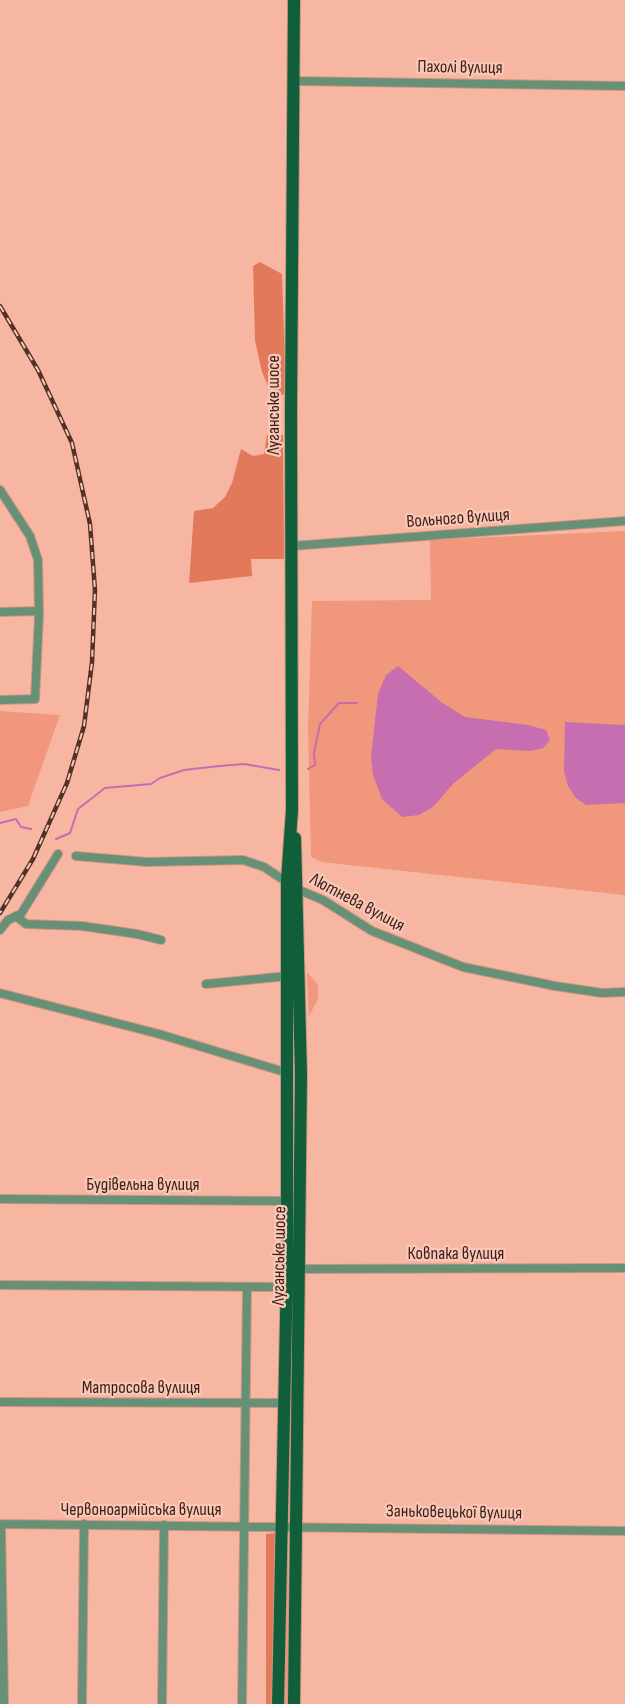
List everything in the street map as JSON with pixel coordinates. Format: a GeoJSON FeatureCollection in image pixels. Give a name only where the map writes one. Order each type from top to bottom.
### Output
{"type":"FeatureCollection","features":[{"type":"Feature","properties":{"kind":"main road","name":"Луганське шосе"},"geometry":{"type":"LineString","coordinates":[[278,1704],[286,1287],[293,1269],[286,1201],[287,881],[292,810],[294,0]]}},
{"type":"Feature","properties":{"kind":"main road","name":"Луганське шосе"},"geometry":{"type":"LineString","coordinates":[[292,810],[299,890],[301,1075],[293,1269],[296,1526],[294,1704]]}},
{"type":"Feature","properties":{"kind":"street","name":"Пахолі вулиця"},"geometry":{"type":"LineString","coordinates":[[294,81],[625,86]]}},
{"type":"Feature","properties":{"kind":"street"},"geometry":{"type":"LineString","coordinates":[[0,490],[30,536],[38,560],[39,611],[35,699],[0,700]]}},
{"type":"Feature","properties":{"kind":"street","name":"Вольного вулиця"},"geometry":{"type":"LineString","coordinates":[[292,546],[625,521]]}},
{"type":"Feature","properties":{"kind":"street"},"geometry":{"type":"LineString","coordinates":[[0,612],[39,611]]}},
{"type":"Feature","properties":{"kind":"street"},"geometry":{"type":"LineString","coordinates":[[0,930],[8,920],[21,914],[58,854]]}},
{"type":"Feature","properties":{"kind":"street","name":"Лютнева вулиця"},"geometry":{"type":"LineString","coordinates":[[76,856],[147,862],[243,860],[264,867],[299,890],[324,900],[372,931],[463,967],[555,986],[602,993],[625,992]]}},
{"type":"Feature","properties":{"kind":"street"},"geometry":{"type":"LineString","coordinates":[[16,916],[26,924],[82,926],[161,940]]}},
{"type":"Feature","properties":{"kind":"street"},"geometry":{"type":"LineString","coordinates":[[206,984],[288,976]]}},
{"type":"Feature","properties":{"kind":"street"},"geometry":{"type":"LineString","coordinates":[[0,993],[159,1034],[288,1073]]}},
{"type":"Feature","properties":{"kind":"street","name":"Будівельна вулиця"},"geometry":{"type":"LineString","coordinates":[[0,1199],[286,1201]]}},
{"type":"Feature","properties":{"kind":"street","name":"Ковпака вулиця"},"geometry":{"type":"LineString","coordinates":[[293,1269],[625,1268]]}},
{"type":"Feature","properties":{"kind":"street"},"geometry":{"type":"LineString","coordinates":[[0,1285],[286,1287]]}},
{"type":"Feature","properties":{"kind":"street"},"geometry":{"type":"LineString","coordinates":[[242,1704],[247,1287]]}},
{"type":"Feature","properties":{"kind":"street","name":"Матросова вулиця"},"geometry":{"type":"LineString","coordinates":[[0,1402],[283,1403]]}},
{"type":"Feature","properties":{"kind":"street"},"geometry":{"type":"LineString","coordinates":[[1,1524],[4,1704]]}},
{"type":"Feature","properties":{"kind":"street","name":"Червоноармійська вулиця"},"geometry":{"type":"LineString","coordinates":[[1,1524],[282,1526]]}},
{"type":"Feature","properties":{"kind":"street"},"geometry":{"type":"LineString","coordinates":[[82,1704],[84,1524]]}},
{"type":"Feature","properties":{"kind":"street"},"geometry":{"type":"LineString","coordinates":[[162,1704],[164,1525]]}},
{"type":"Feature","properties":{"kind":"street","name":"Заньковецької вулиця"},"geometry":{"type":"LineString","coordinates":[[282,1526],[625,1531]]}},
{"type":"Feature","properties":{"kind":"shaded area"},"geometry":{"type":"Polygon","coordinates":[[[260,262],[282,274],[286,394],[281,395],[269,388],[262,372],[255,340],[253,266],[260,262]]]}},
{"type":"Feature","properties":{"kind":"shaded area"},"geometry":{"type":"Polygon","coordinates":[[[267,435],[283,435],[284,559],[251,559],[252,576],[189,583],[194,511],[213,508],[225,497],[232,483],[241,449],[253,456],[264,454],[267,435]]]}},
{"type":"Feature","properties":{"kind":"shaded area"},"geometry":{"type":"Polygon","coordinates":[[[625,531],[625,895],[321,862],[311,857],[308,730],[312,601],[431,600],[430,540],[625,531]]]}},
{"type":"Feature","properties":{"kind":"shaded area"},"geometry":{"type":"Polygon","coordinates":[[[398,666],[441,702],[465,717],[528,725],[546,730],[550,740],[543,748],[530,751],[496,749],[454,783],[433,807],[419,815],[402,817],[382,799],[373,775],[371,757],[378,694],[386,675],[398,666]]]}},
{"type":"Feature","properties":{"kind":"shaded area"},"geometry":{"type":"Polygon","coordinates":[[[0,711],[60,715],[28,806],[0,812],[0,711]]]}},
{"type":"Feature","properties":{"kind":"shaded area"},"geometry":{"type":"Polygon","coordinates":[[[565,722],[625,725],[625,803],[586,805],[576,798],[568,786],[564,771],[565,722]]]}},
{"type":"Feature","properties":{"kind":"shaded area"},"geometry":{"type":"Polygon","coordinates":[[[307,972],[318,985],[318,999],[309,1016],[307,972]]]}},
{"type":"Feature","properties":{"kind":"shaded area"},"geometry":{"type":"Polygon","coordinates":[[[275,1533],[273,1704],[266,1704],[266,1534],[275,1533]]]}},
{"type":"Feature","properties":{"kind":"shaded area"},"geometry":{"type":"Polygon","coordinates":[[[288,1544],[289,1704],[285,1704],[286,1546],[288,1544]]]}},
{"type":"Feature","properties":{"kind":"waterway"},"geometry":{"type":"LineString","coordinates":[[308,769],[315,765],[314,753],[320,724],[339,703],[357,703]]}},
{"type":"Feature","properties":{"kind":"waterway"},"geometry":{"type":"LineString","coordinates":[[56,839],[70,833],[78,809],[105,788],[151,784],[160,778],[184,770],[219,766],[244,764],[279,770]]}},
{"type":"Feature","properties":{"kind":"waterway"},"geometry":{"type":"LineString","coordinates":[[0,823],[16,819],[21,827],[31,829]]}},
{"type":"Feature","properties":{"kind":"railway"},"geometry":{"type":"LineString","coordinates":[[0,306],[38,370],[72,443],[90,524],[95,590],[92,662],[84,726],[67,783],[33,859],[0,913]]}}]}
